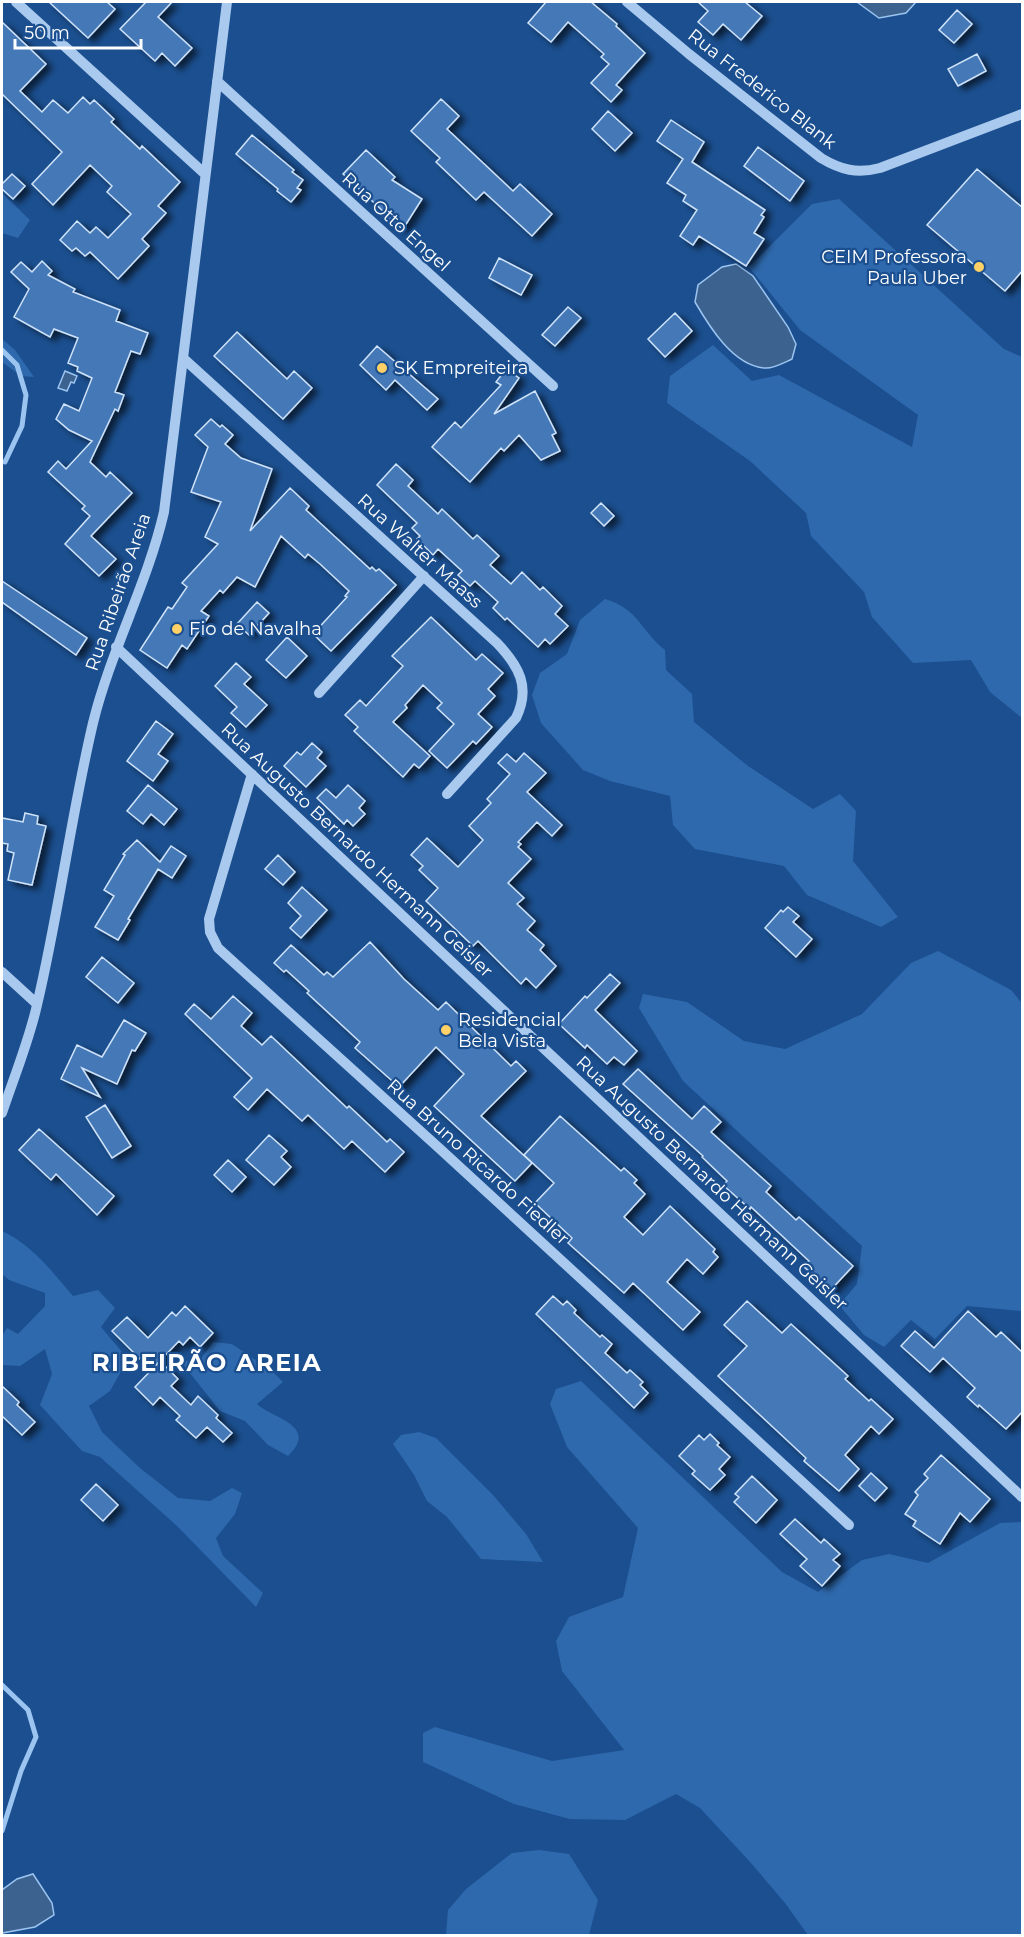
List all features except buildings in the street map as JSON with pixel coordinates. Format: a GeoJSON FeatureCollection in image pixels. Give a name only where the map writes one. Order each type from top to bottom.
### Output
{"type":"FeatureCollection","features":[{"type":"Feature","properties":{"kind":"street"},"geometry":{"type":"LineString","coordinates":[[16,2],[205,174]]}},
{"type":"Feature","properties":{"kind":"street","name":"Rua Ribeirão Areia"},"geometry":{"type":"LineString","coordinates":[[2,1113],[38,1004],[93,724],[116,647],[151,558],[161,523],[167,490],[227,2]]}},
{"type":"Feature","properties":{"kind":"street","name":"Rua Frederico Blank"},"geometry":{"type":"LineString","coordinates":[[627,2],[688,54],[821,158],[835,166],[852,171],[865,172],[880,168],[1023,114]]}},
{"type":"Feature","properties":{"kind":"street","name":"Rua Otto Engel"},"geometry":{"type":"LineString","coordinates":[[217,81],[553,386]]}},
{"type":"Feature","properties":{"kind":"street","name":"Rua Walter Maass"},"geometry":{"type":"LineString","coordinates":[[183,358],[497,643],[517,667],[522,680],[521,707],[516,718],[447,794]]}},
{"type":"Feature","properties":{"kind":"street"},"geometry":{"type":"LineString","coordinates":[[319,693],[424,576]]}},
{"type":"Feature","properties":{"kind":"street","name":"Rua Augusto Bernardo Hermann Geisler"},"geometry":{"type":"LineString","coordinates":[[116,647],[1023,1497]]}},
{"type":"Feature","properties":{"kind":"street","name":"Rua Bruno Ricardo Fiedler"},"geometry":{"type":"LineString","coordinates":[[252,774],[209,919],[210,932],[218,948],[849,1526]]}},
{"type":"Feature","properties":{"kind":"street"},"geometry":{"type":"LineString","coordinates":[[2,972],[38,1004]]}},
{"type":"Feature","properties":{"kind":"shaded area"},"geometry":{"type":"Polygon","coordinates":[[[857,2],[916,2],[906,13],[879,18],[857,2]]]}},
{"type":"Feature","properties":{"kind":"shaded area"},"geometry":{"type":"Polygon","coordinates":[[[2,193],[30,220],[18,238],[2,233],[2,193]]]}},
{"type":"Feature","properties":{"kind":"shaded area"},"geometry":{"type":"Polygon","coordinates":[[[839,199],[1004,349],[1022,357],[1022,718],[990,692],[971,660],[913,663],[872,617],[864,592],[811,536],[806,513],[750,461],[667,403],[670,376],[713,345],[752,381],[779,375],[912,447],[918,415],[800,330],[749,267],[812,204],[839,199]]]}},
{"type":"Feature","properties":{"kind":"shaded area"},"geometry":{"type":"Polygon","coordinates":[[[736,264],[753,276],[788,327],[796,344],[792,359],[768,368],[753,366],[732,353],[707,322],[695,302],[698,285],[722,267],[736,264]]]}},
{"type":"Feature","properties":{"kind":"shaded area"},"geometry":{"type":"Polygon","coordinates":[[[2,339],[15,350],[34,377],[21,376],[2,362],[2,339]]]}},
{"type":"Feature","properties":{"kind":"shaded area"},"geometry":{"type":"Polygon","coordinates":[[[65,371],[77,376],[67,391],[58,388],[65,371]]]}},
{"type":"Feature","properties":{"kind":"shaded area"},"geometry":{"type":"Polygon","coordinates":[[[605,599],[625,608],[665,650],[666,670],[692,694],[694,722],[748,766],[813,809],[840,794],[856,811],[853,861],[898,917],[881,927],[807,895],[784,866],[695,849],[673,825],[670,796],[610,781],[583,770],[541,723],[532,695],[540,673],[567,654],[580,620],[605,599]]]}},
{"type":"Feature","properties":{"kind":"shaded area"},"geometry":{"type":"Polygon","coordinates":[[[938,951],[1011,990],[1022,1003],[1022,1311],[967,1306],[935,1339],[911,1320],[884,1347],[864,1335],[839,1305],[857,1284],[862,1246],[683,1081],[639,1008],[643,994],[687,1002],[744,1041],[785,1049],[862,1014],[911,963],[938,951]]]}},
{"type":"Feature","properties":{"kind":"shaded area"},"geometry":{"type":"Polygon","coordinates":[[[2,1231],[32,1251],[73,1296],[98,1290],[115,1308],[101,1327],[128,1359],[110,1391],[89,1406],[102,1432],[140,1468],[178,1498],[210,1501],[232,1488],[242,1493],[235,1514],[216,1538],[223,1556],[263,1593],[256,1607],[177,1526],[100,1457],[82,1451],[40,1405],[52,1374],[45,1349],[20,1366],[2,1365],[2,1336],[7,1328],[18,1334],[45,1306],[45,1293],[9,1280],[2,1274],[2,1231]]]}},
{"type":"Feature","properties":{"kind":"shaded area"},"geometry":{"type":"Polygon","coordinates":[[[213,1342],[232,1344],[272,1371],[283,1382],[257,1404],[296,1430],[299,1437],[288,1456],[268,1445],[245,1421],[220,1411],[178,1358],[197,1364],[213,1342]]]}},
{"type":"Feature","properties":{"kind":"shaded area"},"geometry":{"type":"Polygon","coordinates":[[[581,1381],[782,1572],[818,1592],[862,1560],[889,1554],[928,1563],[1000,1523],[1022,1522],[1022,1935],[808,1935],[785,1903],[751,1863],[700,1808],[676,1794],[625,1820],[570,1819],[514,1804],[423,1762],[423,1733],[435,1727],[552,1761],[624,1750],[562,1671],[556,1641],[569,1617],[623,1597],[638,1528],[567,1447],[550,1404],[556,1389],[581,1381]]]}},
{"type":"Feature","properties":{"kind":"shaded area"},"geometry":{"type":"Polygon","coordinates":[[[419,1432],[436,1438],[493,1495],[526,1534],[543,1562],[481,1559],[447,1517],[427,1501],[414,1475],[393,1444],[401,1435],[419,1432]]]}},
{"type":"Feature","properties":{"kind":"shaded area"},"geometry":{"type":"Polygon","coordinates":[[[539,1850],[569,1854],[598,1900],[589,1935],[446,1935],[448,1910],[466,1889],[512,1853],[539,1850]]]}},
{"type":"Feature","properties":{"kind":"shaded area"},"geometry":{"type":"Polygon","coordinates":[[[33,1874],[52,1903],[54,1915],[35,1927],[2,1933],[2,1890],[17,1879],[33,1874]]]}},
{"type":"Feature","properties":{"kind":"waterway"},"geometry":{"type":"LineString","coordinates":[[2,350],[17,365],[26,395],[22,426],[5,462]]}},
{"type":"Feature","properties":{"kind":"waterway"},"geometry":{"type":"LineString","coordinates":[[2,1685],[28,1710],[36,1737],[21,1771],[2,1831]]}},
{"type":"Feature","properties":{"kind":"place","name":"CEIM Professora Paula Uber"},"geometry":{"type":"Point","coordinates":[979,267]}},
{"type":"Feature","properties":{"kind":"place","name":"SK Empreiteira"},"geometry":{"type":"Point","coordinates":[382,368]}},
{"type":"Feature","properties":{"kind":"place","name":"Fio de Navalha"},"geometry":{"type":"Point","coordinates":[177,629]}},
{"type":"Feature","properties":{"kind":"place","name":"Residencial Bela Vista"},"geometry":{"type":"Point","coordinates":[446,1030]}},
{"type":"Feature","properties":{"kind":"district","name":"RIBEIRÃO AREIA"},"geometry":{"type":"Point","coordinates":[207,1363]}}]}
